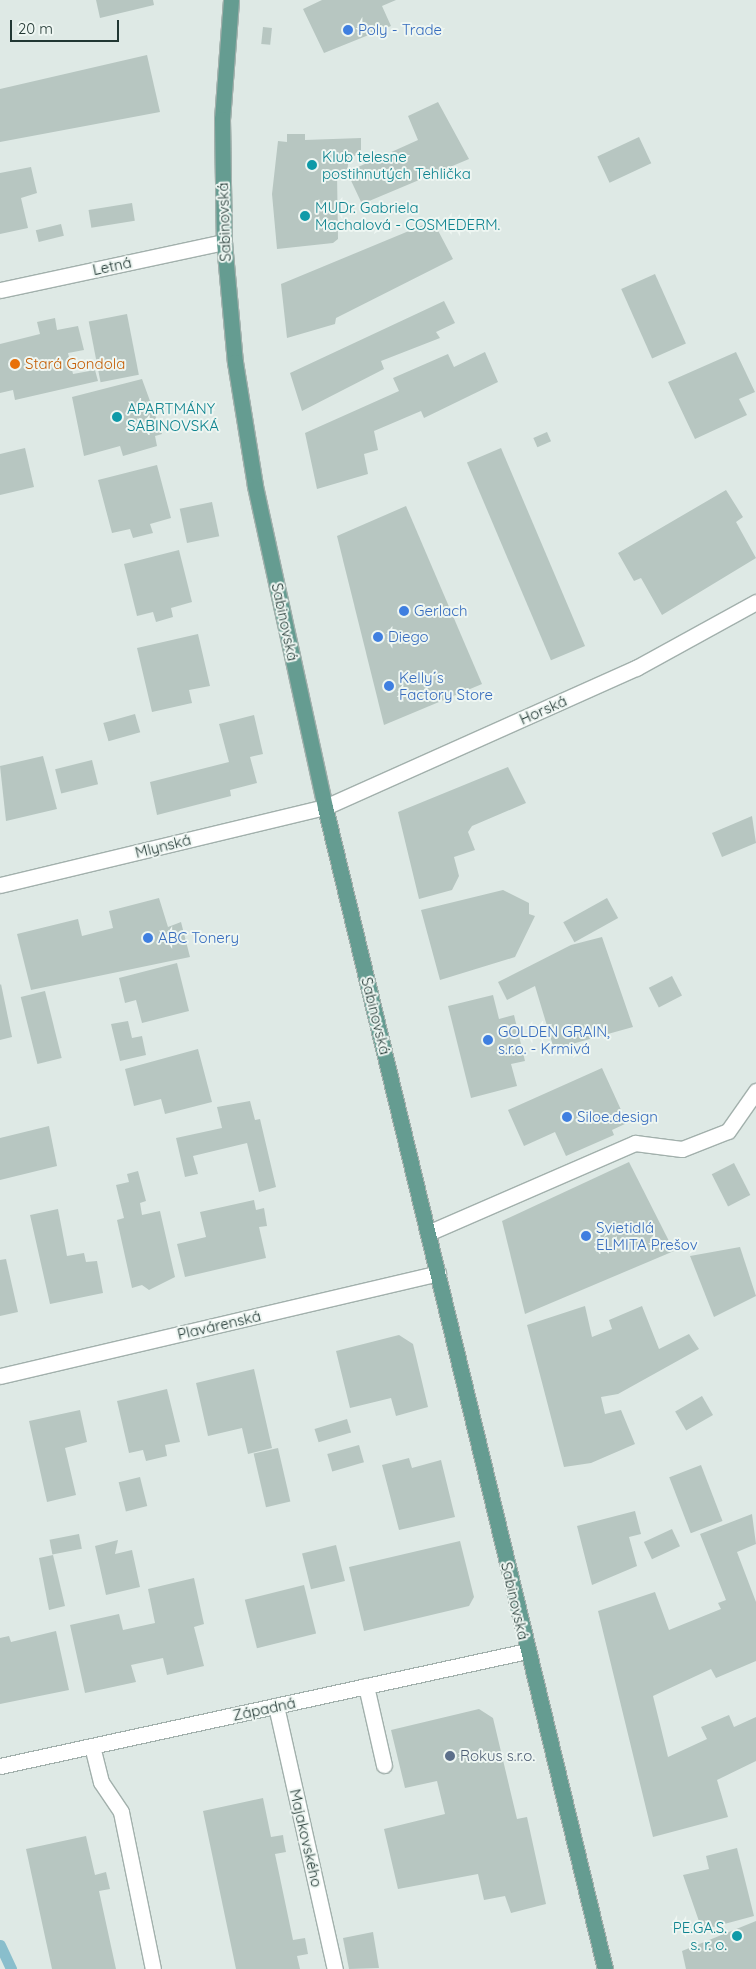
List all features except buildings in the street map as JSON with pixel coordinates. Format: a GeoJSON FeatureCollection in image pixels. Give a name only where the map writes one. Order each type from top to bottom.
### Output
{"type":"FeatureCollection","features":[{"type":"Feature","properties":{"kind":"main road","name":"Sabinovská"},"geometry":{"type":"LineString","coordinates":[[231,0],[222,113],[224,242],[235,362],[253,477],[325,807],[605,1969]]}},
{"type":"Feature","properties":{"kind":"street","name":"Letná"},"geometry":{"type":"LineString","coordinates":[[0,290],[224,242]]}},
{"type":"Feature","properties":{"kind":"street","name":"Horská"},"geometry":{"type":"LineString","coordinates":[[325,807],[636,668],[756,602]]}},
{"type":"Feature","properties":{"kind":"street","name":"Mlynská"},"geometry":{"type":"LineString","coordinates":[[0,885],[325,807]]}},
{"type":"Feature","properties":{"kind":"street"},"geometry":{"type":"LineString","coordinates":[[428,1233],[635,1143],[682,1150],[728,1131],[756,1092]]}},
{"type":"Feature","properties":{"kind":"street","name":"Plavárenská"},"geometry":{"type":"LineString","coordinates":[[0,1376],[438,1273]]}},
{"type":"Feature","properties":{"kind":"street","name":"Západná"},"geometry":{"type":"LineString","coordinates":[[0,1766],[527,1651]]}},
{"type":"Feature","properties":{"kind":"street"},"geometry":{"type":"LineString","coordinates":[[366,1686],[384,1766]]}},
{"type":"Feature","properties":{"kind":"street","name":"Majakovského"},"geometry":{"type":"LineString","coordinates":[[276,1706],[335,1969]]}},
{"type":"Feature","properties":{"kind":"street"},"geometry":{"type":"LineString","coordinates":[[92,1746],[102,1782],[121,1812],[152,1969]]}},
{"type":"Feature","properties":{"kind":"waterway"},"geometry":{"type":"LineString","coordinates":[[0,1945],[11,1969]]}},
{"type":"Feature","properties":{"kind":"place","name":"Poly - Trade"},"geometry":{"type":"Point","coordinates":[348,30]}},
{"type":"Feature","properties":{"kind":"place","name":"Klub telesne postihnutých Tehlička"},"geometry":{"type":"Point","coordinates":[312,165]}},
{"type":"Feature","properties":{"kind":"place","name":"MUDr. Gabriela Machalová - COSMEDERM."},"geometry":{"type":"Point","coordinates":[305,216]}},
{"type":"Feature","properties":{"kind":"place","name":"Stará Gondola"},"geometry":{"type":"Point","coordinates":[15,364]}},
{"type":"Feature","properties":{"kind":"place","name":"APARTMÁNY SABINOVSKÁ"},"geometry":{"type":"Point","coordinates":[117,417]}},
{"type":"Feature","properties":{"kind":"place","name":"Gerlach"},"geometry":{"type":"Point","coordinates":[404,611]}},
{"type":"Feature","properties":{"kind":"place","name":"Diego"},"geometry":{"type":"Point","coordinates":[378,637]}},
{"type":"Feature","properties":{"kind":"place","name":"Kelly´s Factory Store"},"geometry":{"type":"Point","coordinates":[389,686]}},
{"type":"Feature","properties":{"kind":"place","name":"ABC Tonery"},"geometry":{"type":"Point","coordinates":[148,938]}},
{"type":"Feature","properties":{"kind":"place","name":"GOLDEN GRAIN, s.r.o. - Krmivá"},"geometry":{"type":"Point","coordinates":[488,1040]}},
{"type":"Feature","properties":{"kind":"place","name":"Siloe.design"},"geometry":{"type":"Point","coordinates":[567,1117]}},
{"type":"Feature","properties":{"kind":"place","name":"Svietidlá ELMITA Prešov"},"geometry":{"type":"Point","coordinates":[586,1236]}},
{"type":"Feature","properties":{"kind":"place","name":"Rokus s.r.o."},"geometry":{"type":"Point","coordinates":[450,1756]}},
{"type":"Feature","properties":{"kind":"place","name":"PE.GA.S. s. r. o."},"geometry":{"type":"Point","coordinates":[737,1936]}}]}
